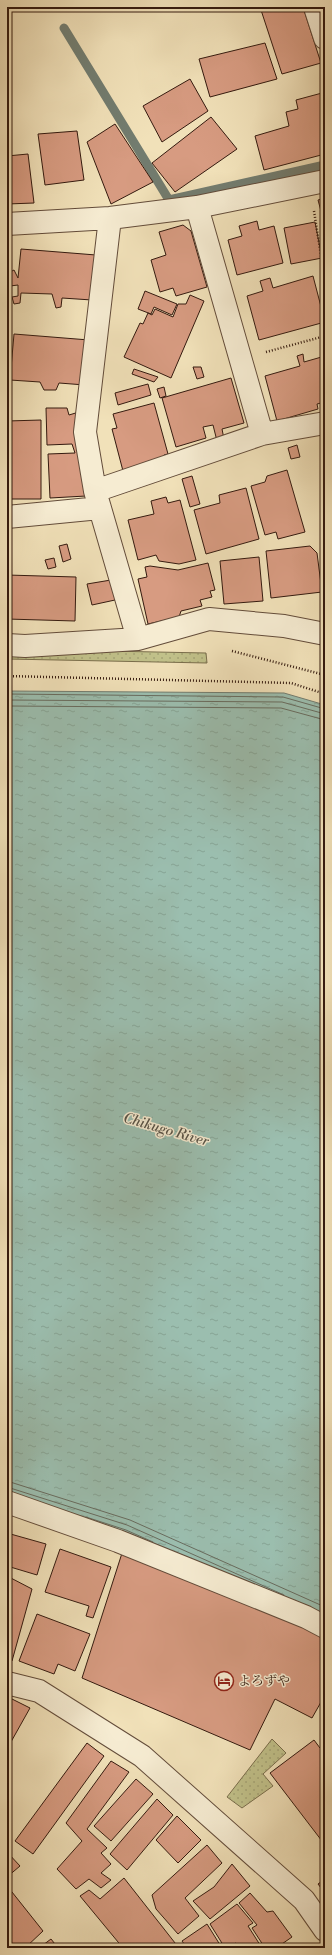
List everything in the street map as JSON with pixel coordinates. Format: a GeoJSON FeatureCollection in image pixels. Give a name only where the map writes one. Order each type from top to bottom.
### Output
{"type":"FeatureCollection","features":[{"type":"Feature","properties":{"kind":"street"},"geometry":{"type":"LineString","coordinates":[[314,7],[325,38]]}},
{"type":"Feature","properties":{"kind":"street"},"geometry":{"type":"LineString","coordinates":[[7,224],[110,218],[198,207],[317,183]]}},
{"type":"Feature","properties":{"kind":"street"},"geometry":{"type":"LineString","coordinates":[[198,207],[262,434]]}},
{"type":"Feature","properties":{"kind":"street"},"geometry":{"type":"LineString","coordinates":[[110,218],[85,432],[98,500],[138,639]]}},
{"type":"Feature","properties":{"kind":"street"},"geometry":{"type":"LineString","coordinates":[[7,517],[98,500],[262,434],[325,423]]}},
{"type":"Feature","properties":{"kind":"street"},"geometry":{"type":"LineString","coordinates":[[7,645],[25,646],[138,639],[209,619],[284,626],[325,634]]}},
{"type":"Feature","properties":{"kind":"street"},"geometry":{"type":"LineString","coordinates":[[7,1502],[118,1541],[306,1617],[325,1627]]}},
{"type":"Feature","properties":{"kind":"street"},"geometry":{"type":"LineString","coordinates":[[7,1683],[39,1691],[142,1756],[304,1900],[325,1930]]}},
{"type":"Feature","properties":{"kind":"path"},"geometry":{"type":"LineString","coordinates":[[317,183],[325,281]]}},
{"type":"Feature","properties":{"kind":"path"},"geometry":{"type":"LineString","coordinates":[[241,359],[325,336]]}},
{"type":"Feature","properties":{"kind":"path"},"geometry":{"type":"LineString","coordinates":[[230,650],[325,675]]}},
{"type":"Feature","properties":{"kind":"path"},"geometry":{"type":"LineString","coordinates":[[7,676],[291,683],[325,694]]}},
{"type":"Feature","properties":{"kind":"green space"},"geometry":{"type":"Polygon","coordinates":[[[7,649],[206,653],[207,663],[7,659],[7,649]]]}},
{"type":"Feature","properties":{"kind":"green space"},"geometry":{"type":"Polygon","coordinates":[[[272,1739],[286,1753],[263,1774],[273,1786],[242,1808],[227,1797],[272,1739]]]}},
{"type":"Feature","properties":{"kind":"water","name":"Chikugo River"},"geometry":{"type":"Polygon","coordinates":[[[7,691],[284,693],[325,705],[325,1623],[7,1495],[7,691]]]}},
{"type":"Feature","properties":{"kind":"building"},"geometry":{"type":"Polygon","coordinates":[[[271,7],[303,7],[321,63],[282,74],[261,10],[271,7]]]}},
{"type":"Feature","properties":{"kind":"building"},"geometry":{"type":"Polygon","coordinates":[[[265,43],[277,79],[210,97],[199,59],[265,43]]]}},
{"type":"Feature","properties":{"kind":"building"},"geometry":{"type":"Polygon","coordinates":[[[190,79],[208,111],[162,142],[143,106],[190,79]]]}},
{"type":"Feature","properties":{"kind":"building"},"geometry":{"type":"Polygon","coordinates":[[[322,93],[325,102],[325,154],[264,170],[255,136],[289,126],[286,112],[298,109],[296,100],[322,93]]]}},
{"type":"Feature","properties":{"kind":"building"},"geometry":{"type":"Polygon","coordinates":[[[211,117],[237,149],[175,192],[152,163],[211,117]]]}},
{"type":"Feature","properties":{"kind":"building"},"geometry":{"type":"Polygon","coordinates":[[[115,124],[153,182],[111,204],[87,142],[115,124]]]}},
{"type":"Feature","properties":{"kind":"building"},"geometry":{"type":"Polygon","coordinates":[[[77,131],[84,180],[45,185],[38,134],[77,131]]]}},
{"type":"Feature","properties":{"kind":"building"},"geometry":{"type":"Polygon","coordinates":[[[28,154],[34,203],[7,204],[7,156],[28,154]]]}},
{"type":"Feature","properties":{"kind":"building"},"geometry":{"type":"Polygon","coordinates":[[[325,198],[325,226],[318,200],[325,198]]]}},
{"type":"Feature","properties":{"kind":"building"},"geometry":{"type":"Polygon","coordinates":[[[257,221],[259,230],[274,226],[283,263],[237,275],[228,240],[242,236],[239,226],[257,221]]]}},
{"type":"Feature","properties":{"kind":"building"},"geometry":{"type":"Polygon","coordinates":[[[315,222],[322,258],[291,264],[284,228],[315,222]]]}},
{"type":"Feature","properties":{"kind":"building"},"geometry":{"type":"Polygon","coordinates":[[[183,225],[191,231],[207,287],[176,296],[173,288],[160,292],[151,260],[166,255],[159,232],[183,225]]]}},
{"type":"Feature","properties":{"kind":"building"},"geometry":{"type":"Polygon","coordinates":[[[21,249],[96,255],[92,300],[62,298],[61,307],[56,308],[52,294],[21,293],[20,303],[14,304],[12,297],[18,296],[18,285],[10,286],[10,277],[8,273],[14,270],[18,278],[21,249]]]}},
{"type":"Feature","properties":{"kind":"building"},"geometry":{"type":"Polygon","coordinates":[[[313,276],[325,322],[259,340],[247,296],[263,291],[260,281],[270,278],[273,288],[313,276]]]}},
{"type":"Feature","properties":{"kind":"building"},"geometry":{"type":"Polygon","coordinates":[[[145,291],[177,304],[172,315],[154,307],[151,314],[138,309],[145,291]]]}},
{"type":"Feature","properties":{"kind":"building"},"geometry":{"type":"Polygon","coordinates":[[[190,295],[204,301],[171,378],[124,357],[140,323],[143,324],[148,313],[152,315],[155,309],[173,317],[178,304],[186,304],[190,295]]]}},
{"type":"Feature","properties":{"kind":"building"},"geometry":{"type":"Polygon","coordinates":[[[14,334],[89,340],[85,385],[59,383],[56,390],[44,390],[40,382],[10,380],[14,334]]]}},
{"type":"Feature","properties":{"kind":"building"},"geometry":{"type":"Polygon","coordinates":[[[303,354],[304,362],[325,356],[325,402],[317,404],[318,409],[277,421],[265,376],[300,366],[297,356],[303,354]]]}},
{"type":"Feature","properties":{"kind":"building"},"geometry":{"type":"Polygon","coordinates":[[[193,367],[201,367],[204,377],[197,379],[193,367]]]}},
{"type":"Feature","properties":{"kind":"building"},"geometry":{"type":"Polygon","coordinates":[[[134,369],[158,377],[154,382],[132,374],[134,369]]]}},
{"type":"Feature","properties":{"kind":"building"},"geometry":{"type":"Polygon","coordinates":[[[231,378],[244,423],[222,429],[224,439],[217,441],[213,425],[203,427],[206,438],[176,447],[162,398],[231,378]]]}},
{"type":"Feature","properties":{"kind":"building"},"geometry":{"type":"Polygon","coordinates":[[[148,384],[151,395],[118,405],[115,393],[148,384]]]}},
{"type":"Feature","properties":{"kind":"building"},"geometry":{"type":"Polygon","coordinates":[[[164,387],[166,396],[160,398],[157,389],[164,387]]]}},
{"type":"Feature","properties":{"kind":"building"},"geometry":{"type":"Polygon","coordinates":[[[154,403],[168,454],[164,455],[165,459],[123,471],[112,429],[117,428],[113,414],[154,403]]]}},
{"type":"Feature","properties":{"kind":"building"},"geometry":{"type":"Polygon","coordinates":[[[46,408],[67,408],[69,415],[79,412],[86,496],[50,498],[48,454],[75,453],[72,444],[47,445],[46,408]]]}},
{"type":"Feature","properties":{"kind":"building"},"geometry":{"type":"Polygon","coordinates":[[[41,420],[41,499],[7,499],[7,421],[41,420]]]}},
{"type":"Feature","properties":{"kind":"building"},"geometry":{"type":"Polygon","coordinates":[[[297,445],[300,457],[291,459],[288,448],[297,445]]]}},
{"type":"Feature","properties":{"kind":"building"},"geometry":{"type":"Polygon","coordinates":[[[287,470],[305,532],[278,539],[276,532],[265,535],[251,486],[265,482],[267,476],[287,470]]]}},
{"type":"Feature","properties":{"kind":"building"},"geometry":{"type":"Polygon","coordinates":[[[192,476],[200,504],[190,507],[182,479],[192,476]]]}},
{"type":"Feature","properties":{"kind":"building"},"geometry":{"type":"Polygon","coordinates":[[[246,488],[259,539],[206,554],[194,510],[220,503],[219,495],[246,488]]]}},
{"type":"Feature","properties":{"kind":"building"},"geometry":{"type":"Polygon","coordinates":[[[166,497],[168,503],[180,500],[196,560],[179,564],[159,561],[156,555],[138,560],[128,520],[154,514],[151,501],[166,497]]]}},
{"type":"Feature","properties":{"kind":"building"},"geometry":{"type":"Polygon","coordinates":[[[67,544],[71,559],[63,562],[59,546],[67,544]]]}},
{"type":"Feature","properties":{"kind":"building"},"geometry":{"type":"Polygon","coordinates":[[[310,546],[317,553],[322,592],[271,598],[266,551],[310,546]]]}},
{"type":"Feature","properties":{"kind":"building"},"geometry":{"type":"Polygon","coordinates":[[[259,557],[263,601],[224,604],[220,561],[259,557]]]}},
{"type":"Feature","properties":{"kind":"building"},"geometry":{"type":"Polygon","coordinates":[[[54,558],[56,567],[48,569],[45,560],[54,558]]]}},
{"type":"Feature","properties":{"kind":"building"},"geometry":{"type":"Polygon","coordinates":[[[208,563],[215,590],[210,591],[212,597],[200,600],[202,606],[181,611],[179,617],[148,624],[138,579],[147,577],[145,567],[150,566],[178,570],[208,563]]]}},
{"type":"Feature","properties":{"kind":"building"},"geometry":{"type":"Polygon","coordinates":[[[7,575],[76,577],[75,621],[7,619],[7,575]]]}},
{"type":"Feature","properties":{"kind":"building"},"geometry":{"type":"Polygon","coordinates":[[[111,580],[115,600],[92,605],[87,584],[111,580]]]}},
{"type":"Feature","properties":{"kind":"building"},"geometry":{"type":"Polygon","coordinates":[[[7,1533],[46,1544],[37,1575],[7,1566],[7,1533]]]}},
{"type":"Feature","properties":{"kind":"building"},"geometry":{"type":"Polygon","coordinates":[[[60,1549],[111,1567],[93,1618],[86,1616],[89,1606],[45,1592],[60,1549]]]}},
{"type":"Feature","properties":{"kind":"building"},"geometry":{"type":"Polygon","coordinates":[[[123,1550],[325,1635],[325,1695],[312,1718],[275,1699],[250,1750],[82,1678],[123,1550]]]}},
{"type":"Feature","properties":{"kind":"building"},"geometry":{"type":"Polygon","coordinates":[[[7,1576],[32,1589],[12,1661],[7,1659],[7,1576]]]}},
{"type":"Feature","properties":{"kind":"building"},"geometry":{"type":"Polygon","coordinates":[[[37,1614],[90,1634],[75,1671],[58,1664],[54,1674],[19,1661],[37,1614]]]}},
{"type":"Feature","properties":{"kind":"building"},"geometry":{"type":"Polygon","coordinates":[[[8,1697],[30,1708],[7,1749],[7,1699],[8,1697]]]}},
{"type":"Feature","properties":{"kind":"building"},"geometry":{"type":"Polygon","coordinates":[[[314,1740],[320,1748],[325,1745],[325,1845],[270,1773],[314,1740]]]}},
{"type":"Feature","properties":{"kind":"building"},"geometry":{"type":"Polygon","coordinates":[[[87,1743],[104,1756],[33,1854],[15,1841],[87,1743]]]}},
{"type":"Feature","properties":{"kind":"building"},"geometry":{"type":"Polygon","coordinates":[[[111,1761],[129,1772],[87,1829],[107,1848],[101,1853],[111,1864],[101,1873],[111,1880],[101,1888],[89,1879],[76,1889],[57,1869],[82,1841],[66,1823],[111,1761]]]}},
{"type":"Feature","properties":{"kind":"building"},"geometry":{"type":"Polygon","coordinates":[[[136,1779],[153,1794],[111,1841],[94,1826],[136,1779]]]}},
{"type":"Feature","properties":{"kind":"building"},"geometry":{"type":"Polygon","coordinates":[[[157,1799],[173,1815],[127,1870],[110,1854],[157,1799]]]}},
{"type":"Feature","properties":{"kind":"building"},"geometry":{"type":"Polygon","coordinates":[[[177,1816],[201,1840],[178,1863],[156,1840],[177,1816]]]}},
{"type":"Feature","properties":{"kind":"building"},"geometry":{"type":"Polygon","coordinates":[[[207,1845],[222,1863],[185,1898],[199,1916],[178,1934],[156,1909],[152,1895],[207,1845]]]}},
{"type":"Feature","properties":{"kind":"building"},"geometry":{"type":"Polygon","coordinates":[[[7,1852],[20,1866],[7,1877],[7,1852]]]}},
{"type":"Feature","properties":{"kind":"building"},"geometry":{"type":"Polygon","coordinates":[[[232,1864],[250,1886],[210,1919],[193,1901],[214,1887],[232,1864]]]}},
{"type":"Feature","properties":{"kind":"building"},"geometry":{"type":"Polygon","coordinates":[[[124,1878],[179,1948],[123,1948],[80,1896],[89,1890],[100,1899],[124,1878]]]}},
{"type":"Feature","properties":{"kind":"building"},"geometry":{"type":"Polygon","coordinates":[[[325,1879],[325,1893],[318,1884],[325,1879]]]}},
{"type":"Feature","properties":{"kind":"building"},"geometry":{"type":"Polygon","coordinates":[[[8,1887],[43,1931],[25,1948],[10,1948],[7,1944],[8,1887]]]}},
{"type":"Feature","properties":{"kind":"building"},"geometry":{"type":"Polygon","coordinates":[[[250,1893],[267,1912],[273,1911],[292,1937],[276,1948],[265,1948],[252,1928],[257,1925],[239,1903],[250,1893]]]}},
{"type":"Feature","properties":{"kind":"building"},"geometry":{"type":"Polygon","coordinates":[[[237,1904],[253,1923],[248,1926],[262,1948],[239,1948],[236,1943],[225,1948],[210,1924],[237,1904]]]}},
{"type":"Feature","properties":{"kind":"building"},"geometry":{"type":"Polygon","coordinates":[[[207,1924],[222,1948],[187,1948],[182,1941],[207,1924]]]}},
{"type":"Feature","properties":{"kind":"building"},"geometry":{"type":"Polygon","coordinates":[[[51,1939],[58,1948],[39,1948],[51,1939]]]}},
{"type":"Feature","properties":{"kind":"waterway"},"geometry":{"type":"LineString","coordinates":[[64,28],[169,200],[325,165]]}},
{"type":"Feature","properties":{"kind":"place","name":"よろずや"},"geometry":{"type":"Point","coordinates":[224,1681]}}]}
